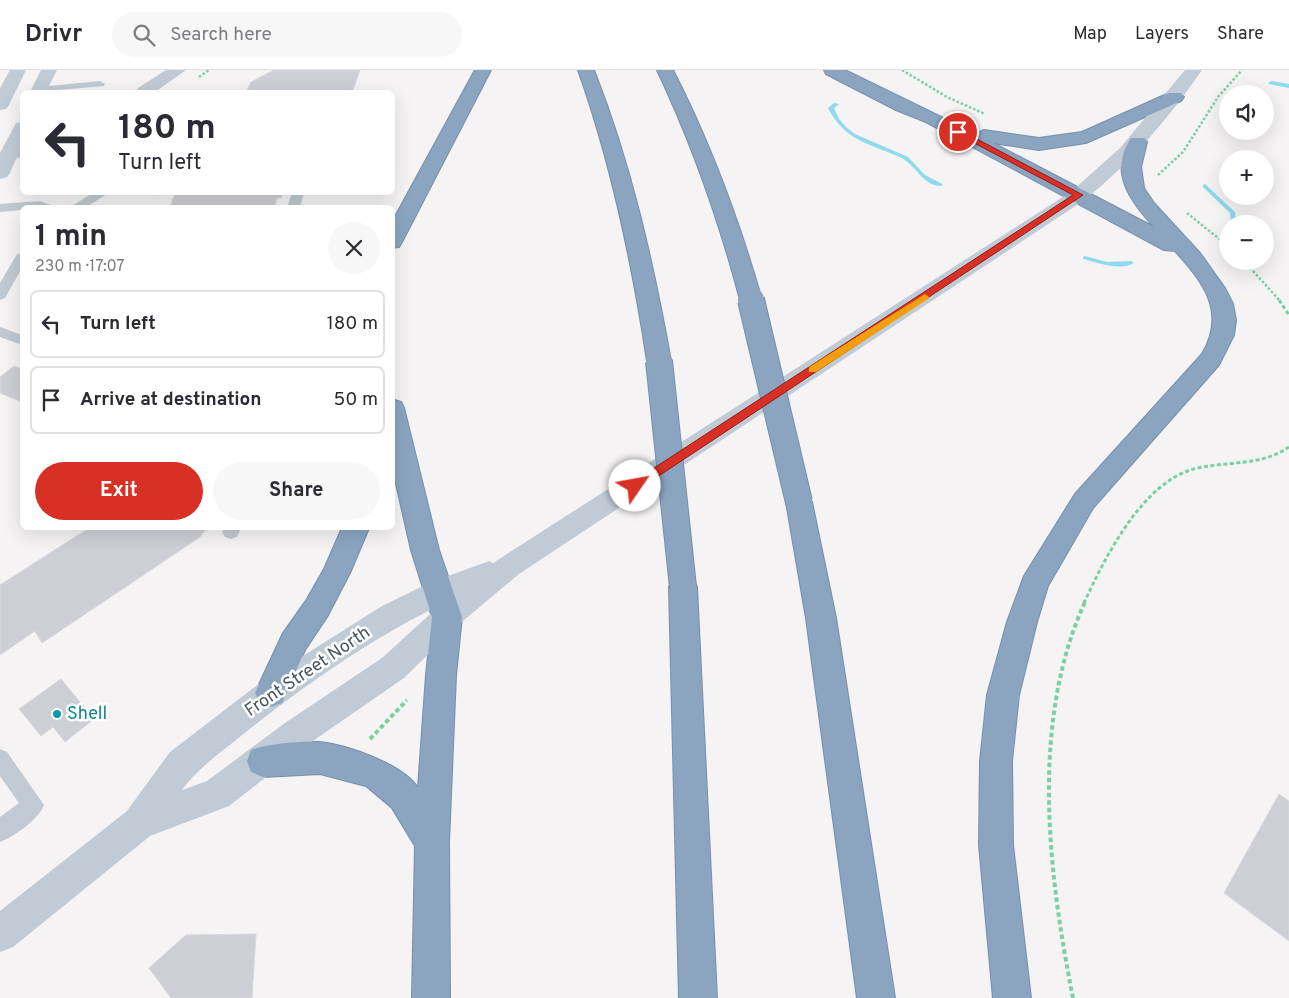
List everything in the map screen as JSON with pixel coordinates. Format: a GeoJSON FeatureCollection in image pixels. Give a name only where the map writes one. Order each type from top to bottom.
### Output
{"type":"FeatureCollection","features":[{"type":"Feature","properties":{"kind":"highway"},"geometry":{"type":"LineString","coordinates":[[395,236],[483,70]]}},
{"type":"Feature","properties":{"kind":"highway"},"geometry":{"type":"LineString","coordinates":[[586,70],[628,198],[639,244],[659,361],[683,587],[698,998]]}},
{"type":"Feature","properties":{"kind":"highway"},"geometry":{"type":"LineString","coordinates":[[665,70],[687,113],[713,173],[735,238],[799,502],[821,618],[876,998]]}},
{"type":"Feature","properties":{"kind":"highway"},"geometry":{"type":"LineString","coordinates":[[832,70],[902,106],[932,118],[1167,242],[1202,268]]}},
{"type":"Feature","properties":{"kind":"highway"},"geometry":{"type":"LineString","coordinates":[[855,70],[915,102],[932,118]]}},
{"type":"Feature","properties":{"kind":"highway"},"geometry":{"type":"LineString","coordinates":[[958,132],[1023,143],[1059,143],[1100,132],[1175,97]]}},
{"type":"Feature","properties":{"kind":"highway"},"geometry":{"type":"LineString","coordinates":[[1012,998],[996,845],[996,761],[1005,686],[1034,585],[1051,553],[1084,501],[1211,359],[1224,334],[1224,315],[1216,289],[1202,268],[1146,206],[1136,192],[1132,171],[1138,142]]}},
{"type":"Feature","properties":{"kind":"highway"},"geometry":{"type":"LineString","coordinates":[[395,421],[413,502],[443,604],[432,842],[431,998]]}},
{"type":"Feature","properties":{"kind":"highway"},"geometry":{"type":"LineString","coordinates":[[271,693],[294,642],[317,608],[336,573],[354,530]]}},
{"type":"Feature","properties":{"kind":"highway"},"geometry":{"type":"LineString","coordinates":[[263,761],[320,758],[375,773],[404,796],[432,842]]}},
{"type":"Feature","properties":{"kind":"main road"},"geometry":{"type":"LineString","coordinates":[[0,105],[18,70]]}},
{"type":"Feature","properties":{"kind":"main road"},"geometry":{"type":"LineString","coordinates":[[39,90],[49,70]]}},
{"type":"Feature","properties":{"kind":"main road","name":"Front Street North"},"geometry":{"type":"LineString","coordinates":[[0,934],[139,823],[182,763],[271,693],[392,615],[443,604],[509,566],[1078,195],[1119,162],[1138,142],[1175,97],[1194,70]]}},
{"type":"Feature","properties":{"kind":"main road"},"geometry":{"type":"LineString","coordinates":[[0,173],[16,153],[20,135]]}},
{"type":"Feature","properties":{"kind":"main road","name":"Front Street North"},"geometry":{"type":"LineString","coordinates":[[139,823],[218,794],[296,734],[393,668],[443,604]]}},
{"type":"Feature","properties":{"kind":"street"},"geometry":{"type":"LineString","coordinates":[[147,90],[178,70]]}},
{"type":"Feature","properties":{"kind":"lane"},"geometry":{"type":"LineString","coordinates":[[48,90],[100,84]]}},
{"type":"Feature","properties":{"kind":"lane"},"geometry":{"type":"LineString","coordinates":[[81,205],[99,195]]}},
{"type":"Feature","properties":{"kind":"lane"},"geometry":{"type":"LineString","coordinates":[[0,208],[20,206]]}},
{"type":"Feature","properties":{"kind":"lane"},"geometry":{"type":"LineString","coordinates":[[0,296],[20,261]]}},
{"type":"Feature","properties":{"kind":"lane"},"geometry":{"type":"LineString","coordinates":[[0,331],[20,339]]}},
{"type":"Feature","properties":{"kind":"lane"},"geometry":{"type":"LineString","coordinates":[[0,758],[34,805],[0,831]]}},
{"type":"Feature","properties":{"kind":"path"},"geometry":{"type":"LineString","coordinates":[[902,70],[947,97],[987,115]]}},
{"type":"Feature","properties":{"kind":"path"},"geometry":{"type":"LineString","coordinates":[[1157,176],[1183,152],[1218,97],[1242,70]]}},
{"type":"Feature","properties":{"kind":"path"},"geometry":{"type":"LineString","coordinates":[[1252,270],[1275,294],[1289,316]]}},
{"type":"Feature","properties":{"kind":"path"},"geometry":{"type":"LineString","coordinates":[[1073,998],[1058,913],[1052,850],[1050,786],[1059,689],[1068,646],[1082,610],[1097,576],[1133,518],[1168,480],[1194,468],[1269,459],[1283,453],[1289,447]]}},
{"type":"Feature","properties":{"kind":"path"},"geometry":{"type":"LineString","coordinates":[[369,740],[410,698]]}},
{"type":"Feature","properties":{"kind":"building"},"geometry":{"type":"Polygon","coordinates":[[[274,70],[360,70],[353,90],[247,90],[251,82],[274,70]]]}},
{"type":"Feature","properties":{"kind":"building"},"geometry":{"type":"Polygon","coordinates":[[[175,195],[282,195],[281,198],[277,198],[275,205],[170,205],[175,195]]]}},
{"type":"Feature","properties":{"kind":"building"},"geometry":{"type":"Polygon","coordinates":[[[14,366],[20,368],[20,401],[0,393],[0,377],[14,366]]]}},
{"type":"Feature","properties":{"kind":"building"},"geometry":{"type":"Polygon","coordinates":[[[86,530],[205,530],[200,537],[42,643],[35,631],[0,655],[0,585],[86,530]]]}},
{"type":"Feature","properties":{"kind":"building","name":"Shell"},"geometry":{"type":"Polygon","coordinates":[[[61,679],[94,719],[65,742],[53,727],[41,736],[19,709],[61,679]]]}},
{"type":"Feature","properties":{"kind":"building"},"geometry":{"type":"Polygon","coordinates":[[[1279,794],[1289,801],[1289,941],[1224,893],[1279,794]]]}},
{"type":"Feature","properties":{"kind":"building"},"geometry":{"type":"Polygon","coordinates":[[[256,934],[252,998],[171,998],[149,968],[186,935],[256,934]]]}},
{"type":"Feature","properties":{"kind":"waterway"},"geometry":{"type":"LineString","coordinates":[[1271,83],[1289,86]]}},
{"type":"Feature","properties":{"kind":"waterway"},"geometry":{"type":"LineString","coordinates":[[836,104],[831,108],[844,128],[863,140],[906,158],[923,176],[940,185]]}},
{"type":"Feature","properties":{"kind":"waterway"},"geometry":{"type":"LineString","coordinates":[[1205,186],[1233,215]]}},
{"type":"Feature","properties":{"kind":"waterway"},"geometry":{"type":"LineString","coordinates":[[1085,258],[1107,264],[1131,263]]}},
{"type":"Feature","properties":{"kind":"slow traffic"},"geometry":{"type":"LineString","coordinates":[[813,370],[925,297]]}},
{"type":"Feature","properties":{"kind":"place","name":"Shell"},"geometry":{"type":"Point","coordinates":[57,714]}},
{"type":"Feature","properties":{"kind":"route"},"geometry":{"type":"LineString","coordinates":[[635,486],[1078,195],[958,132]]}}]}
